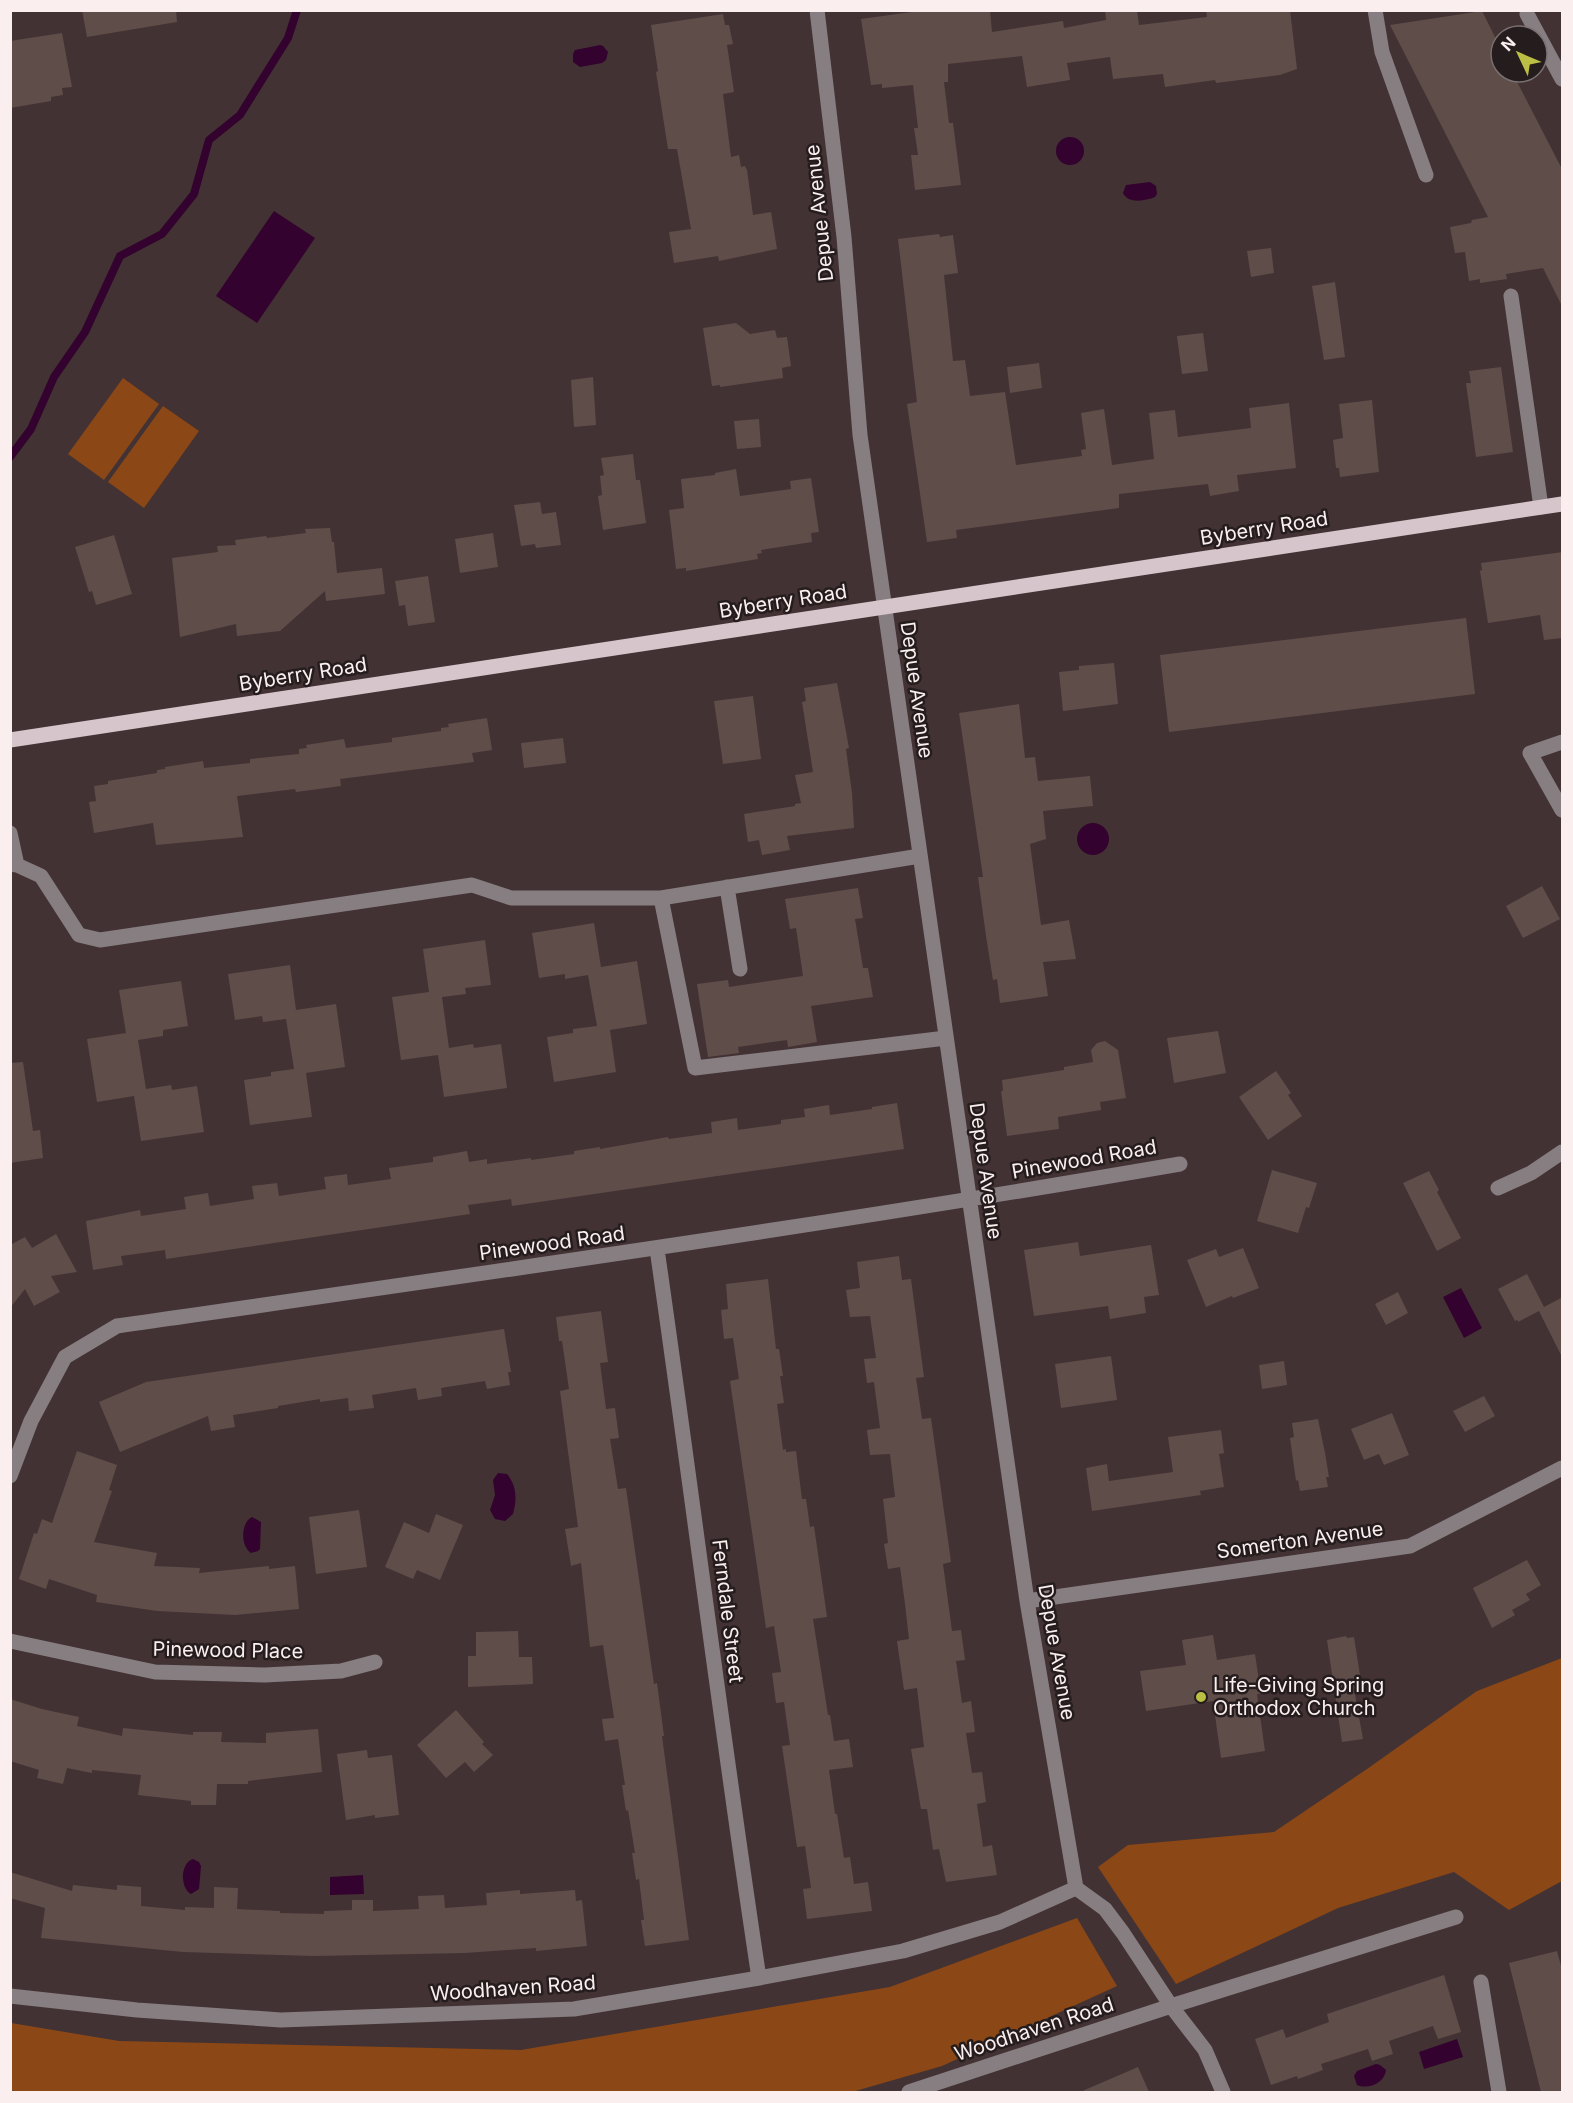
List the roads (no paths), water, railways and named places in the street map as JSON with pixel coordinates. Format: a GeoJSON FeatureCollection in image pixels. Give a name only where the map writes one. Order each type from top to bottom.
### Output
{"type":"FeatureCollection","features":[{"type":"Feature","properties":{"kind":"main road","name":"Byberry Road"},"geometry":{"type":"LineString","coordinates":[[10,740],[1563,504]]}},
{"type":"Feature","properties":{"kind":"street","name":"Depue Avenue"},"geometry":{"type":"LineString","coordinates":[[817,10],[844,237],[860,435],[1027,1601],[1076,1888]]}},
{"type":"Feature","properties":{"kind":"street"},"geometry":{"type":"LineString","coordinates":[[1375,10],[1382,52],[1425,175]]}},
{"type":"Feature","properties":{"kind":"street"},"geometry":{"type":"LineString","coordinates":[[1527,14],[1563,79]]}},
{"type":"Feature","properties":{"kind":"street"},"geometry":{"type":"LineString","coordinates":[[1511,296],[1541,507]]}},
{"type":"Feature","properties":{"kind":"street"},"geometry":{"type":"LineString","coordinates":[[1563,742],[1530,753],[1563,810]]}},
{"type":"Feature","properties":{"kind":"street"},"geometry":{"type":"LineString","coordinates":[[10,833],[14,864],[41,876],[79,935],[100,940],[472,885],[512,898],[661,898],[920,856]]}},
{"type":"Feature","properties":{"kind":"street"},"geometry":{"type":"LineString","coordinates":[[727,887],[740,969]]}},
{"type":"Feature","properties":{"kind":"street"},"geometry":{"type":"LineString","coordinates":[[661,898],[695,1068],[946,1038]]}},
{"type":"Feature","properties":{"kind":"street"},"geometry":{"type":"LineString","coordinates":[[1498,1188],[1531,1173],[1563,1152]]}},
{"type":"Feature","properties":{"kind":"street","name":"Pinewood Road"},"geometry":{"type":"LineString","coordinates":[[10,1476],[31,1421],[64,1357],[117,1326],[657,1249],[1180,1164]]}},
{"type":"Feature","properties":{"kind":"street","name":"Ferndale Street"},"geometry":{"type":"LineString","coordinates":[[657,1249],[698,1537],[730,1787],[759,1978]]}},
{"type":"Feature","properties":{"kind":"street","name":"Somerton Avenue"},"geometry":{"type":"LineString","coordinates":[[1027,1601],[1410,1546],[1563,1468]]}},
{"type":"Feature","properties":{"kind":"street","name":"Pinewood Place"},"geometry":{"type":"LineString","coordinates":[[10,1641],[155,1672],[265,1675],[341,1671],[375,1662]]}},
{"type":"Feature","properties":{"kind":"street"},"geometry":{"type":"LineString","coordinates":[[1076,1888],[1105,1909],[1123,1933],[1171,2006],[1205,2050],[1223,2092]]}},
{"type":"Feature","properties":{"kind":"street","name":"Woodhaven Road"},"geometry":{"type":"LineString","coordinates":[[10,1996],[137,2010],[281,2020],[574,2009],[903,1951],[1000,1922],[1076,1888]]}},
{"type":"Feature","properties":{"kind":"street"},"geometry":{"type":"LineString","coordinates":[[1171,2006],[1456,1917]]}},
{"type":"Feature","properties":{"kind":"street"},"geometry":{"type":"LineString","coordinates":[[1481,1982],[1499,2092]]}},
{"type":"Feature","properties":{"kind":"street","name":"Woodhaven Road"},"geometry":{"type":"LineString","coordinates":[[909,2092],[1171,2006]]}},
{"type":"Feature","properties":{"kind":"waterway"},"geometry":{"type":"LineString","coordinates":[[10,457],[31,429],[54,377],[85,332],[120,256],[162,234],[194,194],[209,140],[240,115],[288,38],[297,10]]}},
{"type":"Feature","properties":{"kind":"place","name":"Life-Giving Spring Orthodox Church"},"geometry":{"type":"Point","coordinates":[1201,1697]}}]}
